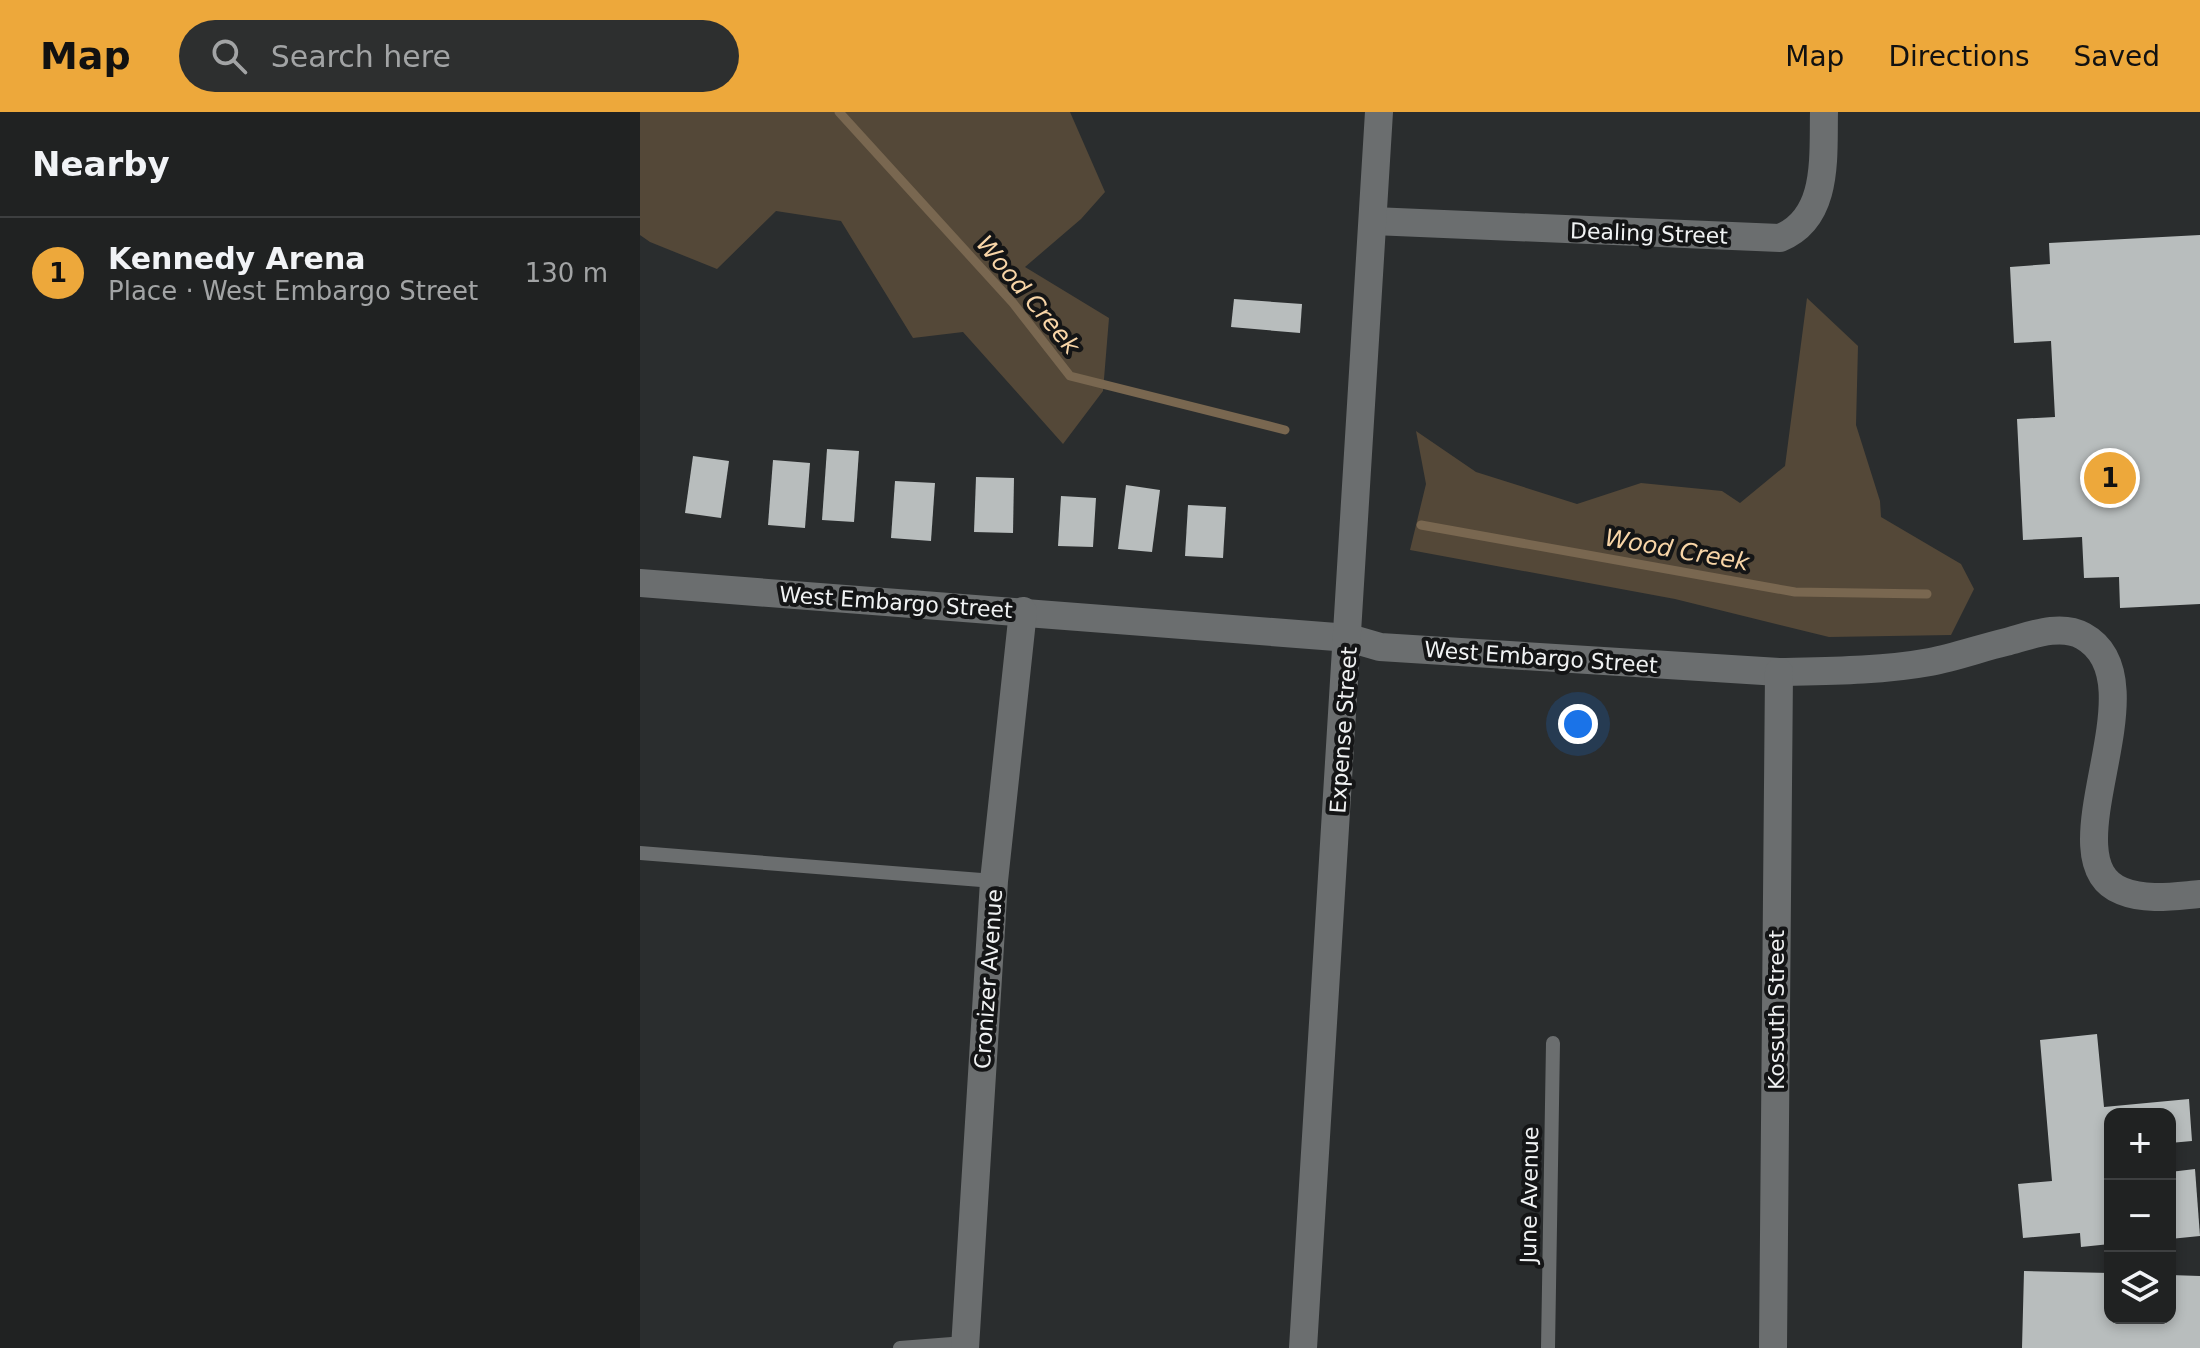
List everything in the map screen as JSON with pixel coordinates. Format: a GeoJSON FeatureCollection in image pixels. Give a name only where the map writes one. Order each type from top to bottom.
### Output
{"type":"FeatureCollection","features":[{"type":"Feature","properties":{"kind":"street","name":"Expense Street"},"geometry":{"type":"LineString","coordinates":[[1303,1348],[1379,112]]}},
{"type":"Feature","properties":{"kind":"street","name":"Dealing Street"},"geometry":{"type":"LineString","coordinates":[[1373,221],[1780,238],[1799,230],[1819,197],[1824,112]]}},
{"type":"Feature","properties":{"kind":"street","name":"West Embargo Street"},"geometry":{"type":"LineString","coordinates":[[640,583],[1349,638],[1380,647],[1779,672],[1841,671],[1929,662],[2038,633],[2063,630],[2082,635],[2110,665],[2114,692],[2094,843],[2099,868],[2107,881],[2121,891],[2152,897],[2200,894]]}},
{"type":"Feature","properties":{"kind":"street","name":"Cronizer Avenue"},"geometry":{"type":"LineString","coordinates":[[965,1345],[994,881],[1023,611]]}},
{"type":"Feature","properties":{"kind":"street","name":"Kossuth Street"},"geometry":{"type":"LineString","coordinates":[[1773,1348],[1779,672]]}},
{"type":"Feature","properties":{"kind":"lane"},"geometry":{"type":"LineString","coordinates":[[640,853],[994,881]]}},
{"type":"Feature","properties":{"kind":"lane","name":"June Avenue"},"geometry":{"type":"LineString","coordinates":[[1548,1348],[1553,1043]]}},
{"type":"Feature","properties":{"kind":"lane"},"geometry":{"type":"LineString","coordinates":[[900,1348],[965,1345]]}},
{"type":"Feature","properties":{"kind":"shaded area"},"geometry":{"type":"Polygon","coordinates":[[[640,112],[1070,112],[1105,192],[1081,219],[1025,267],[1109,318],[1103,391],[1063,444],[963,332],[913,338],[841,221],[776,211],[717,269],[650,242],[640,235],[640,112]]]}},
{"type":"Feature","properties":{"kind":"shaded area"},"geometry":{"type":"Polygon","coordinates":[[[1807,298],[1858,346],[1856,425],[1880,501],[1881,517],[1961,564],[1974,589],[1951,635],[1829,637],[1675,599],[1410,550],[1426,484],[1416,431],[1476,472],[1577,504],[1641,483],[1722,491],[1740,503],[1785,466],[1807,298]]]}},
{"type":"Feature","properties":{"kind":"building"},"geometry":{"type":"Polygon","coordinates":[[[2200,235],[2200,604],[2120,608],[2119,577],[2084,578],[2082,537],[2023,540],[2017,419],[2055,417],[2051,341],[2014,343],[2010,267],[2050,264],[2049,243],[2200,235]]]}},
{"type":"Feature","properties":{"kind":"building"},"geometry":{"type":"Polygon","coordinates":[[[1234,299],[1302,304],[1300,333],[1231,327],[1234,299]]]}},
{"type":"Feature","properties":{"kind":"building"},"geometry":{"type":"Polygon","coordinates":[[[827,449],[859,451],[854,522],[822,520],[827,449]]]}},
{"type":"Feature","properties":{"kind":"building"},"geometry":{"type":"Polygon","coordinates":[[[693,456],[729,461],[721,518],[685,513],[693,456]]]}},
{"type":"Feature","properties":{"kind":"building"},"geometry":{"type":"Polygon","coordinates":[[[773,460],[810,463],[805,528],[768,525],[773,460]]]}},
{"type":"Feature","properties":{"kind":"building"},"geometry":{"type":"Polygon","coordinates":[[[976,477],[1014,478],[1013,533],[974,532],[976,477]]]}},
{"type":"Feature","properties":{"kind":"building"},"geometry":{"type":"Polygon","coordinates":[[[895,481],[935,483],[931,541],[891,538],[895,481]]]}},
{"type":"Feature","properties":{"kind":"building"},"geometry":{"type":"Polygon","coordinates":[[[1126,485],[1160,490],[1152,552],[1118,549],[1126,485]]]}},
{"type":"Feature","properties":{"kind":"building"},"geometry":{"type":"Polygon","coordinates":[[[1061,496],[1096,498],[1093,547],[1058,546],[1061,496]]]}},
{"type":"Feature","properties":{"kind":"building"},"geometry":{"type":"Polygon","coordinates":[[[1188,505],[1226,507],[1223,558],[1185,556],[1188,505]]]}},
{"type":"Feature","properties":{"kind":"building"},"geometry":{"type":"Polygon","coordinates":[[[2097,1034],[2104,1107],[2189,1099],[2192,1141],[2176,1142],[2176,1108],[2104,1108],[2104,1245],[2081,1247],[2080,1233],[2023,1238],[2018,1184],[2052,1181],[2040,1040],[2097,1034]]]}},
{"type":"Feature","properties":{"kind":"building"},"geometry":{"type":"Polygon","coordinates":[[[2195,1169],[2200,1236],[2176,1238],[2176,1171],[2195,1169]]]}},
{"type":"Feature","properties":{"kind":"building"},"geometry":{"type":"Polygon","coordinates":[[[2024,1271],[2104,1273],[2104,1324],[2176,1324],[2176,1275],[2200,1276],[2200,1348],[2022,1348],[2024,1271]]]}},
{"type":"Feature","properties":{"kind":"waterway","name":"Wood Creek"},"geometry":{"type":"LineString","coordinates":[[839,112],[1013,303],[1070,376],[1285,430]]}},
{"type":"Feature","properties":{"kind":"waterway","name":"Wood Creek"},"geometry":{"type":"LineString","coordinates":[[1421,525],[1795,592],[1927,594]]}},
{"type":"Feature","properties":{"kind":"place","name":"Kennedy Arena"},"geometry":{"type":"Point","coordinates":[2110,478]}}]}
